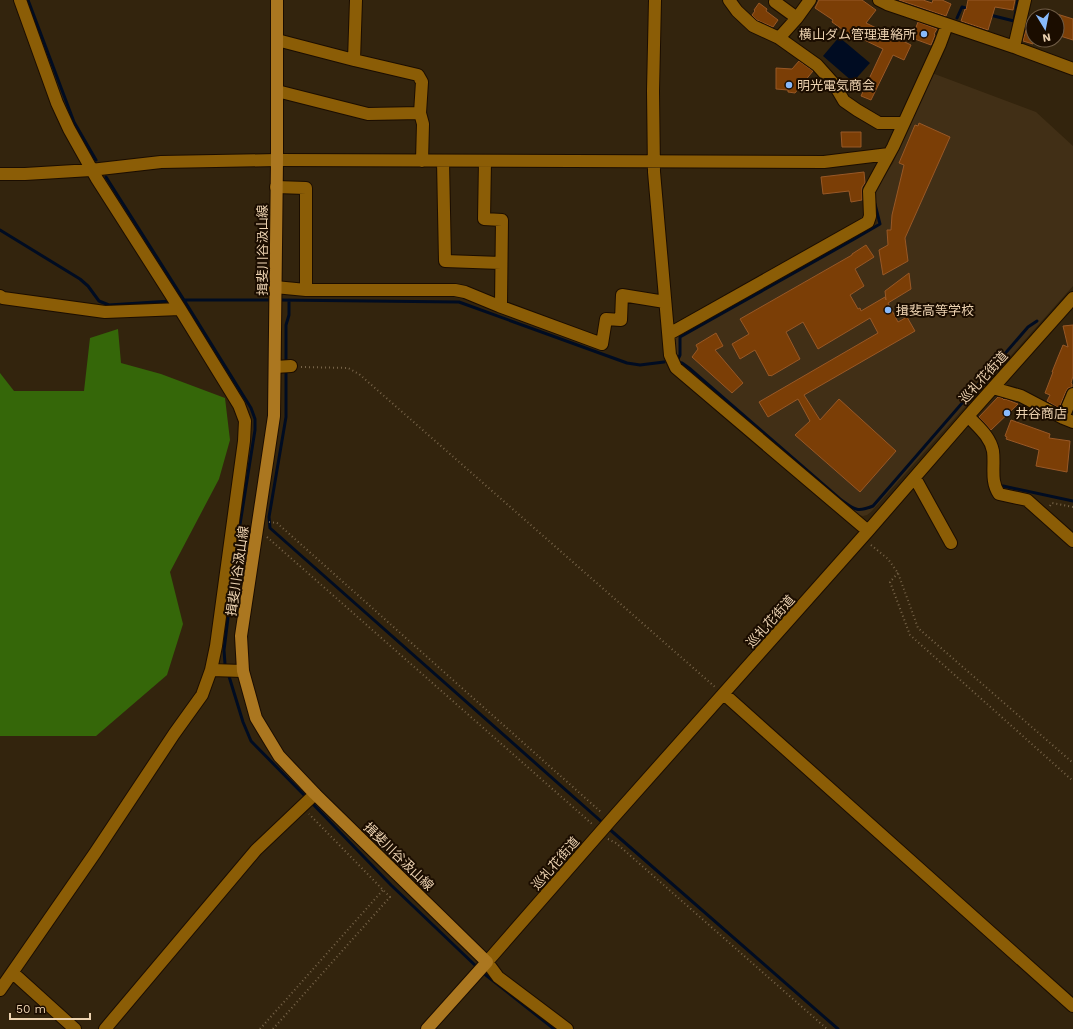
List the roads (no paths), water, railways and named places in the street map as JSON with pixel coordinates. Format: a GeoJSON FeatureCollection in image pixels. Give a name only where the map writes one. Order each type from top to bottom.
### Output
{"type":"FeatureCollection","features":[{"type":"Feature","properties":{"kind":"main road","name":"揖斐川谷汲山線"},"geometry":{"type":"LineString","coordinates":[[277,0],[274,416],[241,636],[243,671],[256,718],[279,756],[315,794],[487,962]]}},
{"type":"Feature","properties":{"kind":"main road"},"geometry":{"type":"LineString","coordinates":[[428,1029],[487,962]]}},
{"type":"Feature","properties":{"kind":"street"},"geometry":{"type":"LineString","coordinates":[[0,990],[95,853],[174,734],[202,696],[211,670],[216,646],[245,421],[239,405],[180,309],[91,170],[69,129],[57,103],[20,0]]}},
{"type":"Feature","properties":{"kind":"street"},"geometry":{"type":"LineString","coordinates":[[354,60],[356,0]]}},
{"type":"Feature","properties":{"kind":"street"},"geometry":{"type":"LineString","coordinates":[[655,0],[653,91],[654,172],[670,355],[676,368],[865,535]]}},
{"type":"Feature","properties":{"kind":"street"},"geometry":{"type":"LineString","coordinates":[[729,0],[737,11],[753,26],[779,38],[817,65],[834,84],[844,100],[857,110],[879,123],[904,123]]}},
{"type":"Feature","properties":{"kind":"street"},"geometry":{"type":"LineString","coordinates":[[779,38],[797,18],[810,0]]}},
{"type":"Feature","properties":{"kind":"street"},"geometry":{"type":"LineString","coordinates":[[879,0],[1073,69]]}},
{"type":"Feature","properties":{"kind":"street"},"geometry":{"type":"LineString","coordinates":[[1014,47],[1024,0]]}},
{"type":"Feature","properties":{"kind":"street"},"geometry":{"type":"LineString","coordinates":[[775,2],[797,18]]}},
{"type":"Feature","properties":{"kind":"street"},"geometry":{"type":"LineString","coordinates":[[669,334],[868,222],[870,216],[869,191],[893,147],[940,44],[946,25]]}},
{"type":"Feature","properties":{"kind":"street"},"geometry":{"type":"LineString","coordinates":[[277,40],[418,75],[422,82],[420,113],[422,124],[422,161]]}},
{"type":"Feature","properties":{"kind":"street"},"geometry":{"type":"LineString","coordinates":[[276,91],[368,114],[420,113]]}},
{"type":"Feature","properties":{"kind":"street"},"geometry":{"type":"LineString","coordinates":[[0,174],[91,170],[161,162],[276,160],[824,162],[867,158],[889,154]]}},
{"type":"Feature","properties":{"kind":"street"},"geometry":{"type":"LineString","coordinates":[[444,161],[445,261],[501,263]]}},
{"type":"Feature","properties":{"kind":"street"},"geometry":{"type":"LineString","coordinates":[[485,161],[484,219],[502,220],[501,304],[499,306]]}},
{"type":"Feature","properties":{"kind":"street"},"geometry":{"type":"LineString","coordinates":[[276,187],[306,188],[306,290]]}},
{"type":"Feature","properties":{"kind":"street"},"geometry":{"type":"LineString","coordinates":[[275,287],[306,290],[455,290],[466,292],[499,306],[602,344],[606,319],[621,320],[622,295],[665,302]]}},
{"type":"Feature","properties":{"kind":"street"},"geometry":{"type":"LineString","coordinates":[[0,296],[3,298],[105,312],[180,309]]}},
{"type":"Feature","properties":{"kind":"street","name":"巡礼花街道"},"geometry":{"type":"LineString","coordinates":[[487,962],[1073,298]]}},
{"type":"Feature","properties":{"kind":"street"},"geometry":{"type":"LineString","coordinates":[[275,367],[291,366]]}},
{"type":"Feature","properties":{"kind":"street"},"geometry":{"type":"LineString","coordinates":[[993,388],[1021,396],[1068,420],[1073,394]]}},
{"type":"Feature","properties":{"kind":"street"},"geometry":{"type":"LineString","coordinates":[[968,416],[986,434],[993,451],[994,488],[999,494],[1027,500],[1073,541]]}},
{"type":"Feature","properties":{"kind":"street"},"geometry":{"type":"LineString","coordinates":[[915,478],[951,543]]}},
{"type":"Feature","properties":{"kind":"street"},"geometry":{"type":"LineString","coordinates":[[211,670],[243,671]]}},
{"type":"Feature","properties":{"kind":"street"},"geometry":{"type":"LineString","coordinates":[[724,694],[1073,1006]]}},
{"type":"Feature","properties":{"kind":"street"},"geometry":{"type":"LineString","coordinates":[[105,1029],[256,850],[315,794]]}},
{"type":"Feature","properties":{"kind":"street"},"geometry":{"type":"LineString","coordinates":[[487,962],[498,977],[567,1029]]}},
{"type":"Feature","properties":{"kind":"street"},"geometry":{"type":"LineString","coordinates":[[13,973],[76,1029]]}},
{"type":"Feature","properties":{"kind":"water"},"geometry":{"type":"Polygon","coordinates":[[[839,37],[870,63],[853,82],[823,56],[839,37]]]}},
{"type":"Feature","properties":{"kind":"waterway"},"geometry":{"type":"LineString","coordinates":[[28,0],[74,122],[96,160]]}},
{"type":"Feature","properties":{"kind":"waterway"},"geometry":{"type":"LineString","coordinates":[[990,15],[1014,21],[1018,0]]}},
{"type":"Feature","properties":{"kind":"waterway"},"geometry":{"type":"LineString","coordinates":[[957,18],[962,7],[969,9]]}},
{"type":"Feature","properties":{"kind":"waterway"},"geometry":{"type":"LineString","coordinates":[[106,177],[251,408],[255,419],[255,430],[238,537],[224,650],[226,668]]}},
{"type":"Feature","properties":{"kind":"waterway"},"geometry":{"type":"LineString","coordinates":[[677,361],[680,355],[680,337],[880,224],[875,204]]}},
{"type":"Feature","properties":{"kind":"waterway"},"geometry":{"type":"LineString","coordinates":[[0,230],[80,279],[88,286],[99,301],[109,305],[171,301]]}},
{"type":"Feature","properties":{"kind":"waterway"},"geometry":{"type":"LineString","coordinates":[[183,300],[273,300]]}},
{"type":"Feature","properties":{"kind":"waterway"},"geometry":{"type":"LineString","coordinates":[[279,300],[459,302],[627,363],[640,365],[664,362]]}},
{"type":"Feature","properties":{"kind":"waterway"},"geometry":{"type":"LineString","coordinates":[[286,363],[286,325],[289,315],[289,300]]}},
{"type":"Feature","properties":{"kind":"waterway"},"geometry":{"type":"LineString","coordinates":[[677,362],[682,363],[689,368],[840,499],[855,509],[863,509],[873,506],[1028,327],[1037,321]]}},
{"type":"Feature","properties":{"kind":"waterway"},"geometry":{"type":"LineString","coordinates":[[286,370],[286,417],[269,517],[270,528],[603,823]]}},
{"type":"Feature","properties":{"kind":"waterway"},"geometry":{"type":"LineString","coordinates":[[1003,486],[1073,501]]}},
{"type":"Feature","properties":{"kind":"waterway"},"geometry":{"type":"LineString","coordinates":[[228,673],[243,722],[251,741],[306,797]]}},
{"type":"Feature","properties":{"kind":"waterway"},"geometry":{"type":"LineString","coordinates":[[310,801],[391,885],[478,968]]}},
{"type":"Feature","properties":{"kind":"waterway"},"geometry":{"type":"LineString","coordinates":[[607,827],[838,1029]]}},
{"type":"Feature","properties":{"kind":"waterway"},"geometry":{"type":"LineString","coordinates":[[482,972],[554,1029]]}},
{"type":"Feature","properties":{"kind":"place","name":"横山ダム管理連絡所"},"geometry":{"type":"Point","coordinates":[924,34]}},
{"type":"Feature","properties":{"kind":"place","name":"明光電気商会"},"geometry":{"type":"Point","coordinates":[789,85]}},
{"type":"Feature","properties":{"kind":"place","name":"揖斐高等学校"},"geometry":{"type":"Point","coordinates":[888,310]}},
{"type":"Feature","properties":{"kind":"place","name":"井谷商店"},"geometry":{"type":"Point","coordinates":[1007,413]}}]}
